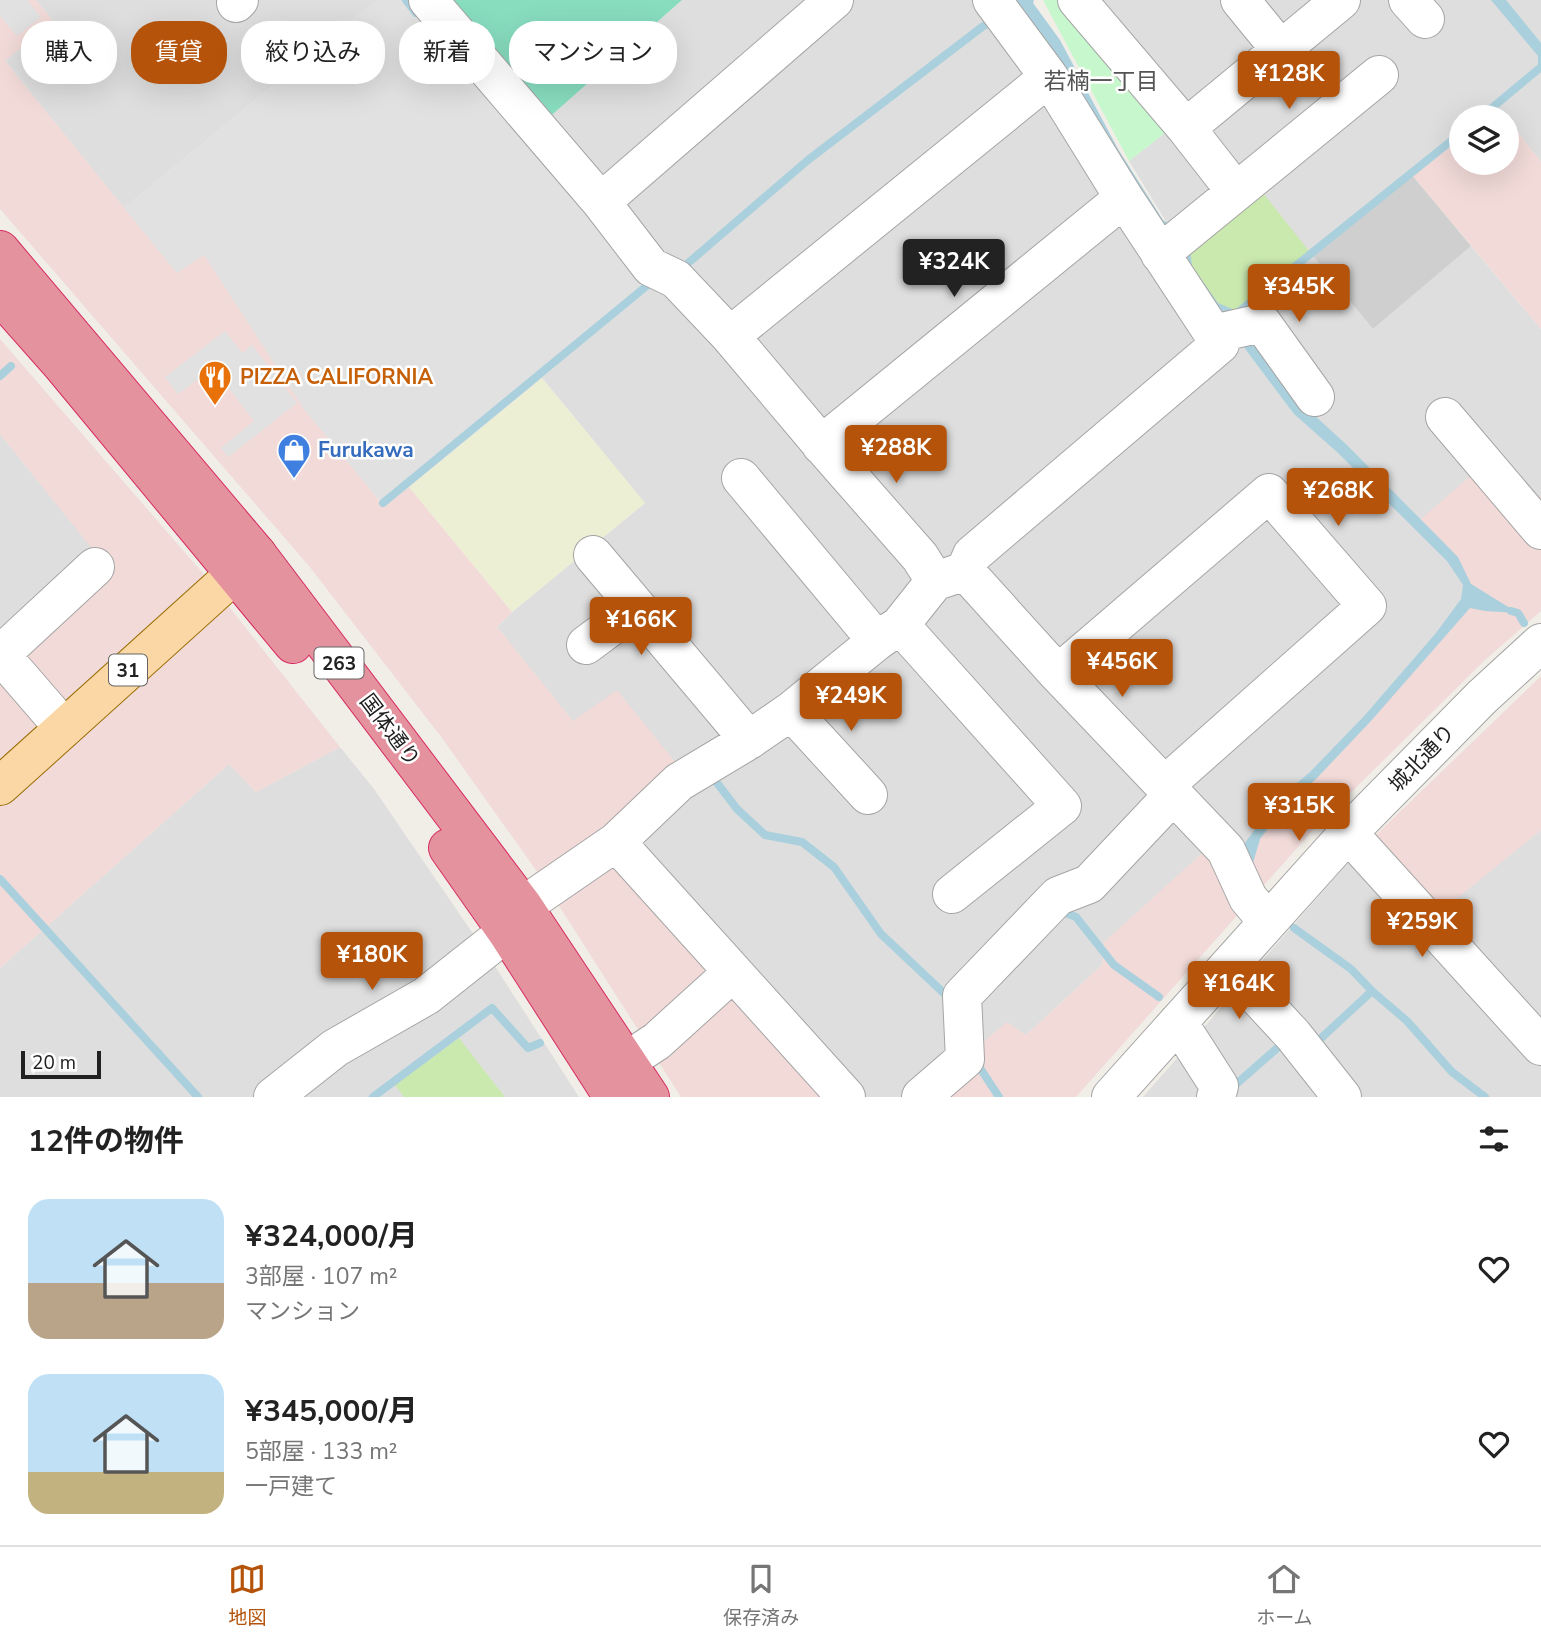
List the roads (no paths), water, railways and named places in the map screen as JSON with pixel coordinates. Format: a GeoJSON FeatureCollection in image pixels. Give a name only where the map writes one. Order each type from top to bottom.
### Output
{"type":"FeatureCollection","features":[{"type":"Feature","properties":{"kind":"highway","name":"国体通り"},"geometry":{"type":"LineString","coordinates":[[0,250],[246,563],[515,919],[627,1061],[650,1097]]}},
{"type":"Feature","properties":{"kind":"highway","name":"国体通り"},"geometry":{"type":"LineString","coordinates":[[0,295],[246,563]]}},
{"type":"Feature","properties":{"kind":"highway","name":"国体通り"},"geometry":{"type":"LineString","coordinates":[[515,919],[613,1097]]}},
{"type":"Feature","properties":{"kind":"main road","name":"31"},"geometry":{"type":"LineString","coordinates":[[0,786],[246,563]]}},
{"type":"Feature","properties":{"kind":"street"},"geometry":{"type":"LineString","coordinates":[[428,0],[601,202],[652,267],[676,279],[730,336],[920,557],[950,576],[1058,674],[1226,850],[1248,898],[1268,922]]}},
{"type":"Feature","properties":{"kind":"street"},"geometry":{"type":"LineString","coordinates":[[601,202],[834,0]]}},
{"type":"Feature","properties":{"kind":"street"},"geometry":{"type":"LineString","coordinates":[[1077,0],[1186,128],[1236,192]]}},
{"type":"Feature","properties":{"kind":"street"},"geometry":{"type":"LineString","coordinates":[[1240,0],[1280,49]]}},
{"type":"Feature","properties":{"kind":"street"},"geometry":{"type":"LineString","coordinates":[[1186,128],[1341,0]]}},
{"type":"Feature","properties":{"kind":"street"},"geometry":{"type":"LineString","coordinates":[[995,1],[1049,77],[1160,254],[1230,330]]}},
{"type":"Feature","properties":{"kind":"street"},"geometry":{"type":"LineString","coordinates":[[1160,254],[1379,75]]}},
{"type":"Feature","properties":{"kind":"street"},"geometry":{"type":"LineString","coordinates":[[730,336],[1049,77]]}},
{"type":"Feature","properties":{"kind":"street"},"geometry":{"type":"LineString","coordinates":[[821,445],[1124,198]]}},
{"type":"Feature","properties":{"kind":"street"},"geometry":{"type":"LineString","coordinates":[[273,1097],[335,1048],[426,996],[515,919],[616,842],[679,782],[741,730],[791,711],[880,629],[950,576],[1220,344],[1230,330],[1262,323],[1315,397]]}},
{"type":"Feature","properties":{"kind":"street"},"geometry":{"type":"LineString","coordinates":[[1445,417],[1541,530]]}},
{"type":"Feature","properties":{"kind":"street"},"geometry":{"type":"LineString","coordinates":[[741,478],[880,629],[1062,806],[952,894]]}},
{"type":"Feature","properties":{"kind":"street"},"geometry":{"type":"LineString","coordinates":[[921,1097],[965,1059],[962,996],[1058,896],[1090,884],[1168,790],[1367,606],[1269,493],[1058,674]]}},
{"type":"Feature","properties":{"kind":"street"},"geometry":{"type":"LineString","coordinates":[[593,555],[741,730]]}},
{"type":"Feature","properties":{"kind":"street"},"geometry":{"type":"LineString","coordinates":[[64,728],[0,655],[95,567]]}},
{"type":"Feature","properties":{"kind":"street"},"geometry":{"type":"LineString","coordinates":[[586,645],[637,607]]}},
{"type":"Feature","properties":{"kind":"street","name":"城北通り"},"geometry":{"type":"LineString","coordinates":[[1111,1097],[1348,833],[1482,696],[1541,643]]}},
{"type":"Feature","properties":{"kind":"street"},"geometry":{"type":"LineString","coordinates":[[791,711],[868,794]]}},
{"type":"Feature","properties":{"kind":"street"},"geometry":{"type":"LineString","coordinates":[[1348,833],[1541,1046]]}},
{"type":"Feature","properties":{"kind":"street"},"geometry":{"type":"LineString","coordinates":[[616,842],[846,1097]]}},
{"type":"Feature","properties":{"kind":"street"},"geometry":{"type":"LineString","coordinates":[[1229,966],[1342,1097]]}},
{"type":"Feature","properties":{"kind":"street"},"geometry":{"type":"LineString","coordinates":[[627,1061],[657,1041],[733,972]]}},
{"type":"Feature","properties":{"kind":"street"},"geometry":{"type":"LineString","coordinates":[[1178,1022],[1218,1092]]}},
{"type":"Feature","properties":{"kind":"water"},"geometry":{"type":"Polygon","coordinates":[[[1011,0],[1034,0],[1033,3],[1060,40],[1118,149],[1163,220],[1175,227],[1190,247],[1192,266],[1218,303],[1239,312],[1303,405],[1347,445],[1458,557],[1471,584],[1518,613],[1470,608],[1370,722],[1316,779],[1283,809],[1260,839],[1253,863],[1262,881],[1260,890],[1244,844],[1276,801],[1310,772],[1365,715],[1436,633],[1461,599],[1463,585],[1447,561],[1337,452],[1294,414],[1243,346],[1011,0]]]}},
{"type":"Feature","properties":{"kind":"water"},"geometry":{"type":"Polygon","coordinates":[[[1491,0],[1506,0],[1541,43],[1541,71],[1538,71],[1538,56],[1491,0]]]}},
{"type":"Feature","properties":{"kind":"waterway"},"geometry":{"type":"LineString","coordinates":[[406,0],[416,13]]}},
{"type":"Feature","properties":{"kind":"waterway"},"geometry":{"type":"LineString","coordinates":[[687,264],[808,160],[994,20]]}},
{"type":"Feature","properties":{"kind":"waterway"},"geometry":{"type":"LineString","coordinates":[[1495,105],[1541,67]]}},
{"type":"Feature","properties":{"kind":"waterway"},"geometry":{"type":"LineString","coordinates":[[1237,313],[1449,143]]}},
{"type":"Feature","properties":{"kind":"waterway"},"geometry":{"type":"LineString","coordinates":[[383,503],[649,284],[647,278]]}},
{"type":"Feature","properties":{"kind":"waterway"},"geometry":{"type":"LineString","coordinates":[[0,376],[11,366]]}},
{"type":"Feature","properties":{"kind":"waterway"},"geometry":{"type":"LineString","coordinates":[[1511,611],[1518,613],[1524,623]]}},
{"type":"Feature","properties":{"kind":"waterway"},"geometry":{"type":"LineString","coordinates":[[711,775],[737,809],[765,835],[802,842],[834,867],[881,934],[950,999]]}},
{"type":"Feature","properties":{"kind":"waterway"},"geometry":{"type":"LineString","coordinates":[[0,879],[198,1097]]}},
{"type":"Feature","properties":{"kind":"waterway"},"geometry":{"type":"LineString","coordinates":[[1060,911],[1076,917],[1114,965],[1159,997]]}},
{"type":"Feature","properties":{"kind":"waterway"},"geometry":{"type":"LineString","coordinates":[[1294,928],[1351,969],[1407,1021],[1452,1072],[1485,1097]]}},
{"type":"Feature","properties":{"kind":"waterway"},"geometry":{"type":"LineString","coordinates":[[1311,1041],[1318,1041],[1372,991]]}},
{"type":"Feature","properties":{"kind":"waterway"},"geometry":{"type":"LineString","coordinates":[[373,1097],[492,1008],[528,1048],[540,1043]]}},
{"type":"Feature","properties":{"kind":"waterway"},"geometry":{"type":"LineString","coordinates":[[1229,1088],[1283,1043],[1287,1043]]}},
{"type":"Feature","properties":{"kind":"waterway"},"geometry":{"type":"LineString","coordinates":[[978,1065],[999,1097]]}},
{"type":"Feature","properties":{"kind":"place","name":"PIZZA CALIFORNIA"},"geometry":{"type":"Point","coordinates":[215,407]}},
{"type":"Feature","properties":{"kind":"place","name":"Furukawa"},"geometry":{"type":"Point","coordinates":[294,480]}},
{"type":"Feature","properties":{"kind":"district","name":"若楠一丁目"},"geometry":{"type":"Point","coordinates":[1101,81]}}]}
